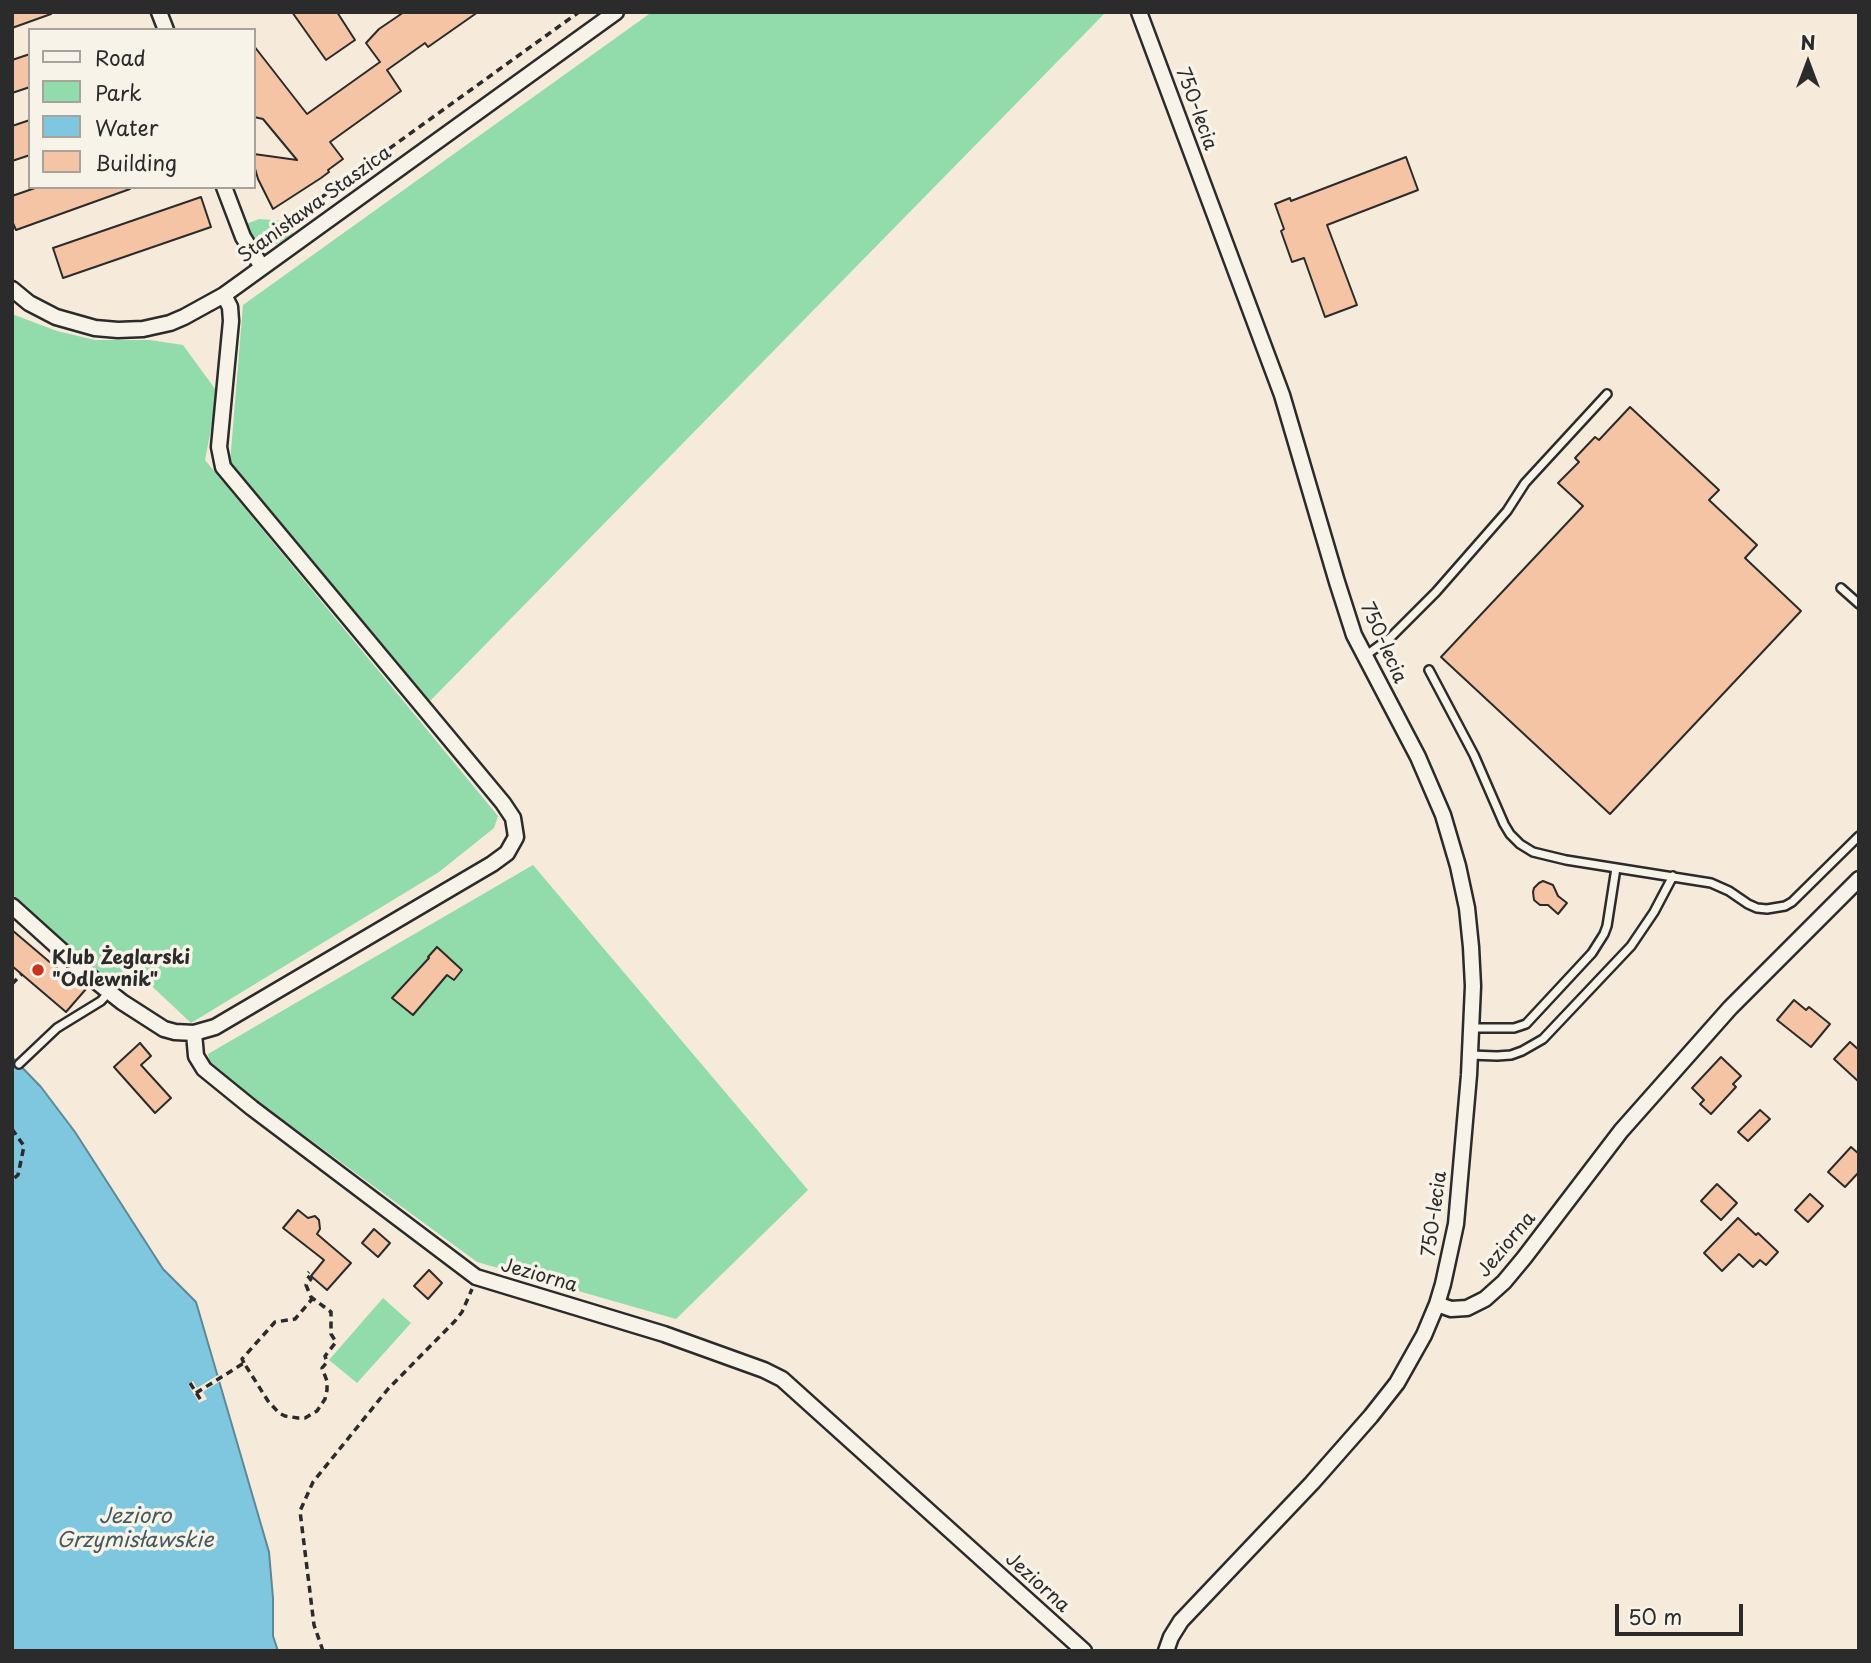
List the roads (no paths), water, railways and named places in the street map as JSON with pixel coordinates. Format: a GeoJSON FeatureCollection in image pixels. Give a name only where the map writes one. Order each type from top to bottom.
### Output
{"type":"FeatureCollection","features":[{"type":"Feature","properties":{"kind":"street","name":"Stanisława Staszica"},"geometry":{"type":"LineString","coordinates":[[12,289],[29,303],[56,317],[95,328],[143,329],[170,323],[198,311],[224,295],[616,12]]}},
{"type":"Feature","properties":{"kind":"street","name":"750-lecia"},"geometry":{"type":"LineString","coordinates":[[1139,12],[1277,379],[1354,635],[1437,797],[1463,888],[1470,928],[1472,1028],[1456,1224],[1437,1304]]}},
{"type":"Feature","properties":{"kind":"street"},"geometry":{"type":"LineString","coordinates":[[225,189],[243,237],[262,267]]}},
{"type":"Feature","properties":{"kind":"street"},"geometry":{"type":"LineString","coordinates":[[12,905],[109,992],[154,1024],[175,1032],[194,1033],[215,1027],[492,864],[512,847],[516,837],[513,818],[503,803],[223,467],[219,447],[231,321],[230,307],[224,295]]}},
{"type":"Feature","properties":{"kind":"street","name":"Jeziorna"},"geometry":{"type":"LineString","coordinates":[[1437,1304],[1451,1309],[1467,1308],[1485,1299],[1504,1282],[1635,1114],[1730,1008],[1859,878]]}},
{"type":"Feature","properties":{"kind":"street","name":"Jeziorna"},"geometry":{"type":"LineString","coordinates":[[194,1033],[197,1056],[204,1069],[476,1277],[664,1334],[772,1373],[791,1387],[1084,1651]]}},
{"type":"Feature","properties":{"kind":"street"},"geometry":{"type":"LineString","coordinates":[[1166,1651],[1181,1621],[1328,1466],[1385,1399],[1416,1351],[1437,1304]]}},
{"type":"Feature","properties":{"kind":"lane"},"geometry":{"type":"LineString","coordinates":[[1365,657],[1391,638],[1436,592],[1507,511],[1525,483],[1607,394]]}},
{"type":"Feature","properties":{"kind":"lane"},"geometry":{"type":"LineString","coordinates":[[1841,589],[1859,604]]}},
{"type":"Feature","properties":{"kind":"lane"},"geometry":{"type":"LineString","coordinates":[[1429,670],[1510,834],[1533,852],[1720,886],[1757,908],[1767,909],[1785,906],[1799,896],[1859,836]]}},
{"type":"Feature","properties":{"kind":"lane"},"geometry":{"type":"LineString","coordinates":[[1472,1028],[1514,1028],[1525,1024],[1592,953],[1604,934],[1616,868]]}},
{"type":"Feature","properties":{"kind":"lane"},"geometry":{"type":"LineString","coordinates":[[1470,1055],[1511,1055],[1543,1039],[1631,946],[1674,876]]}},
{"type":"Feature","properties":{"kind":"lane"},"geometry":{"type":"LineString","coordinates":[[19,1064],[57,1028],[101,1001],[109,992]]}},
{"type":"Feature","properties":{"kind":"water","name":"Jezioro Grzymisławskie"},"geometry":{"type":"Polygon","coordinates":[[[12,1057],[41,1087],[75,1132],[163,1269],[196,1302],[269,1552],[273,1636],[278,1651],[12,1651],[12,1057]]]}},
{"type":"Feature","properties":{"kind":"place","name":"Klub Żeglarski \"Odlewnik\""},"geometry":{"type":"Point","coordinates":[38,970]}}]}
